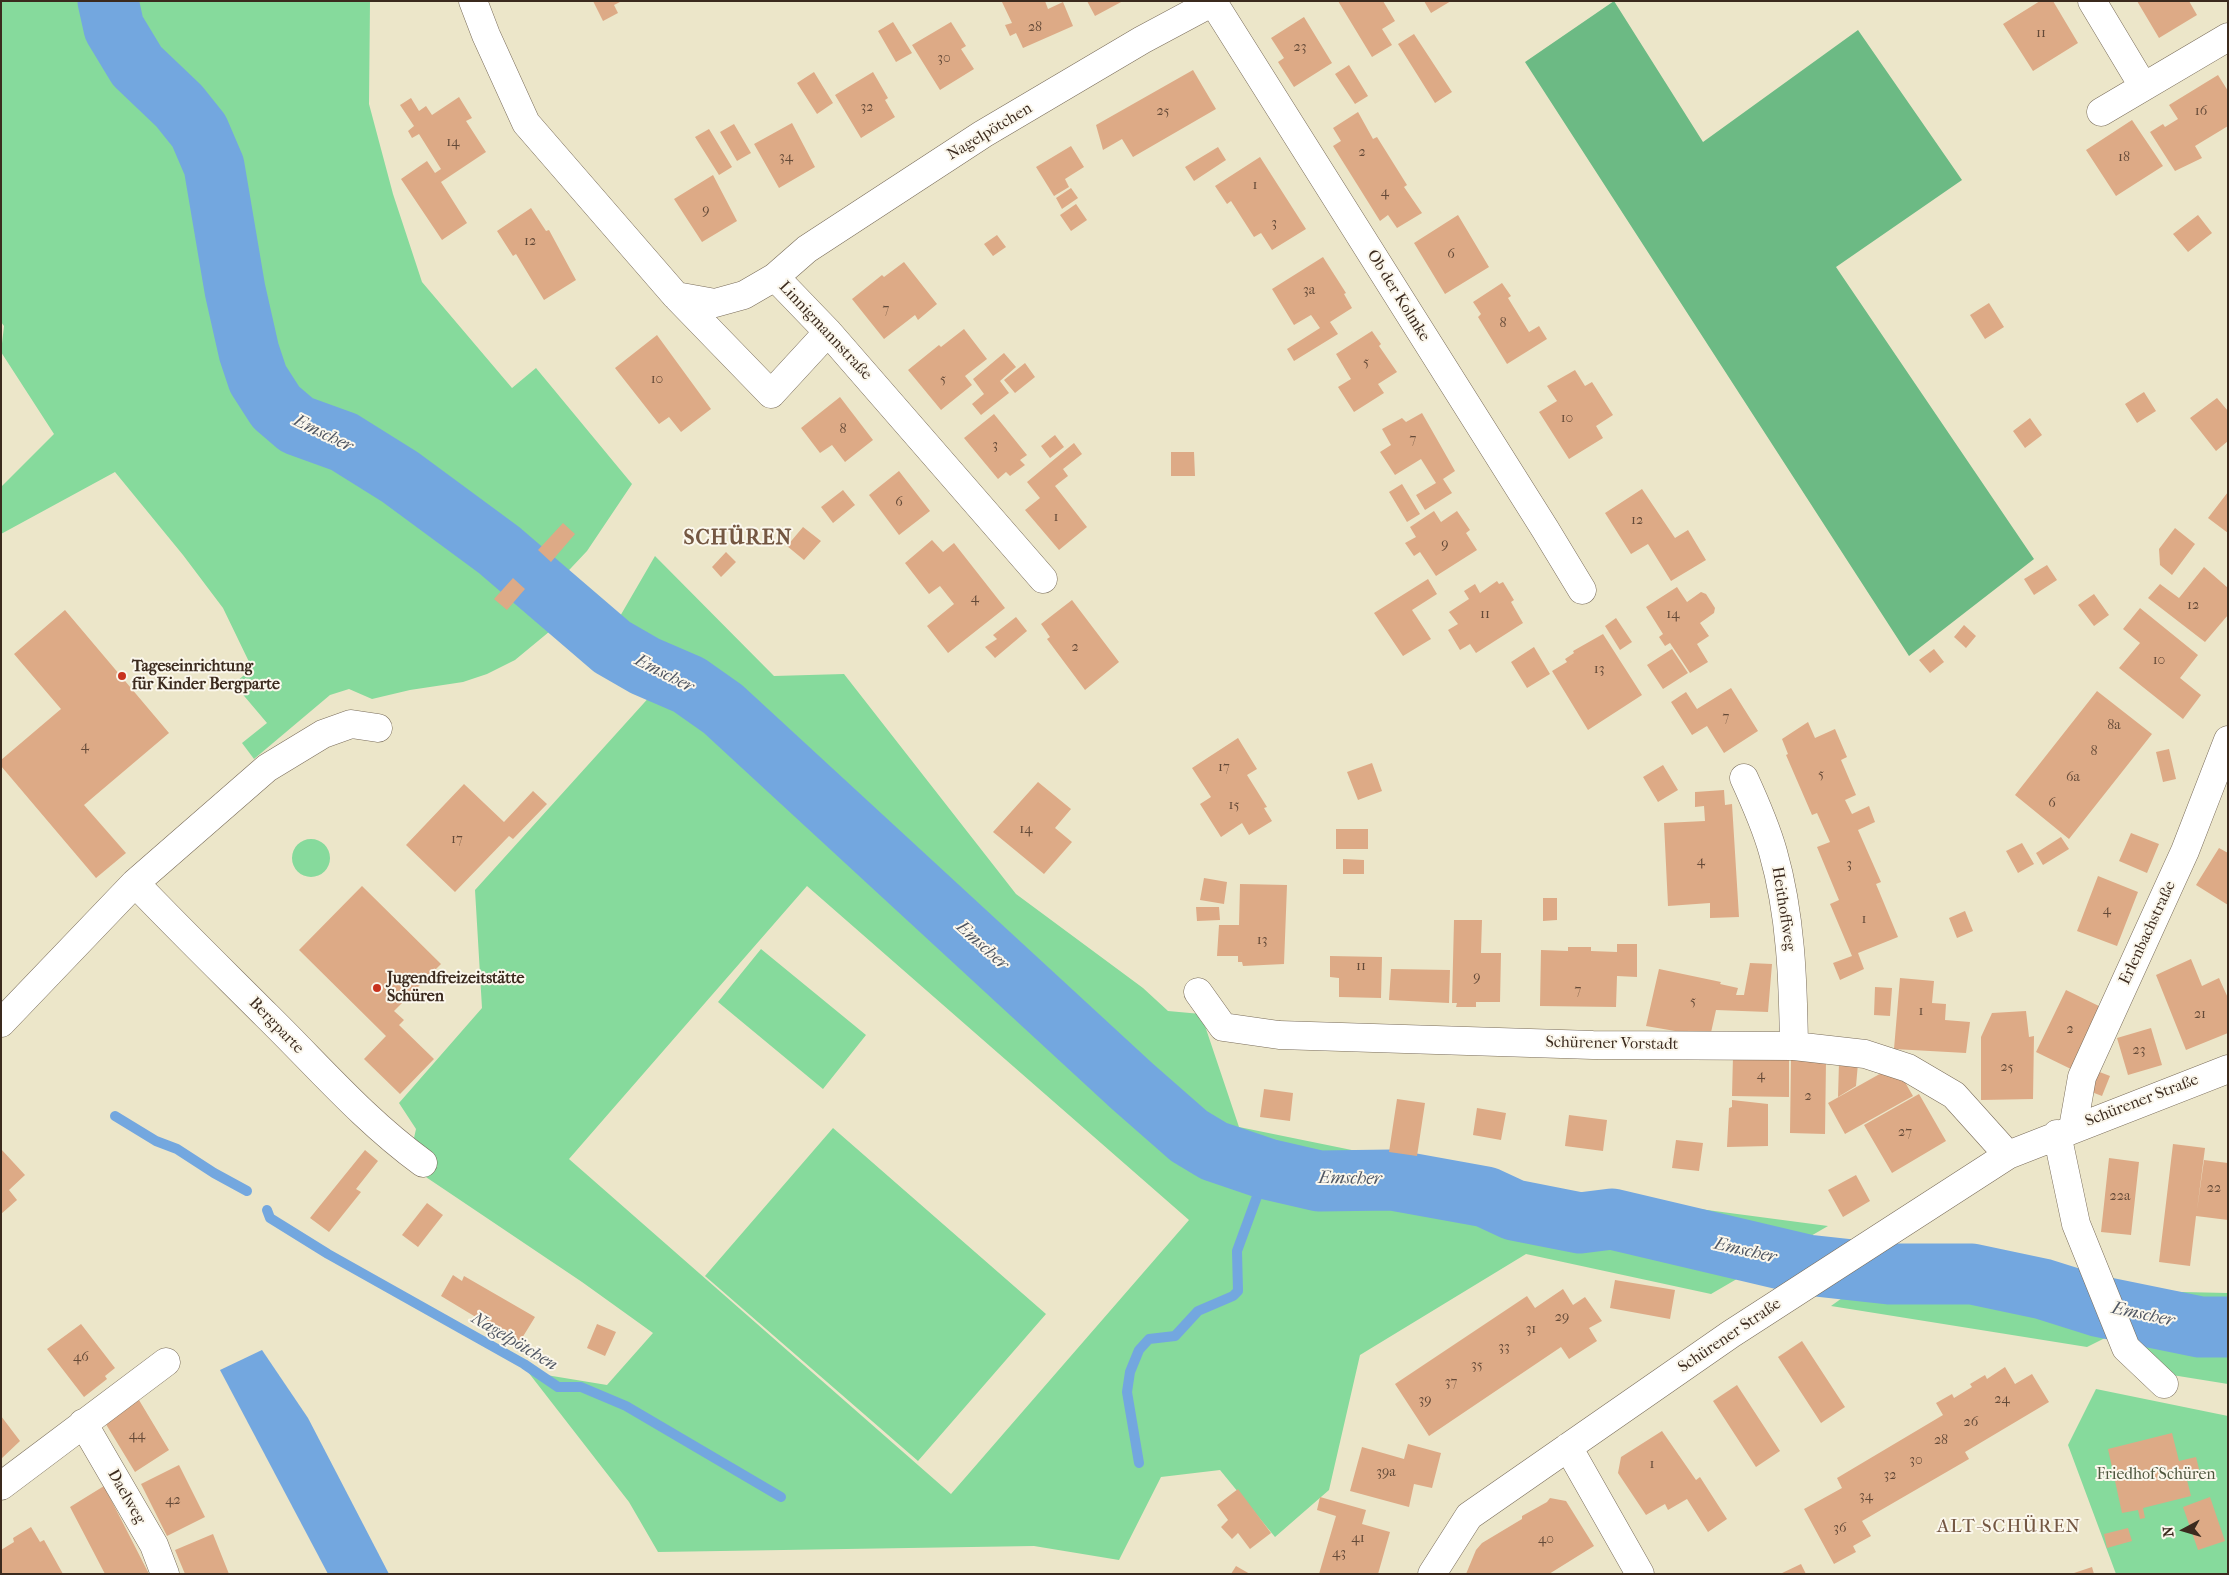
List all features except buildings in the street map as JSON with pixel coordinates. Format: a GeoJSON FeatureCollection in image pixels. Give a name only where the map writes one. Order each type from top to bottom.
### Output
{"type":"FeatureCollection","features":[{"type":"Feature","properties":{"kind":"street"},"geometry":{"type":"LineString","coordinates":[[473,1],[486,36],[526,123],[676,296],[771,394],[828,332]]}},
{"type":"Feature","properties":{"kind":"street"},"geometry":{"type":"LineString","coordinates":[[2092,1],[2143,86]]}},
{"type":"Feature","properties":{"kind":"street","name":"Nagelpötchen"},"geometry":{"type":"LineString","coordinates":[[774,277],[807,249],[983,134],[1142,40],[1214,2]]}},
{"type":"Feature","properties":{"kind":"street","name":"Ob der Kolmke"},"geometry":{"type":"LineString","coordinates":[[1214,2],[1545,528],[1582,590]]}},
{"type":"Feature","properties":{"kind":"street"},"geometry":{"type":"LineString","coordinates":[[2101,112],[2228,37]]}},
{"type":"Feature","properties":{"kind":"street","name":"Linnigmannstraße"},"geometry":{"type":"LineString","coordinates":[[676,296],[715,303],[744,294],[774,277],[828,332],[1043,579]]}},
{"type":"Feature","properties":{"kind":"street"},"geometry":{"type":"LineString","coordinates":[[1,1023],[135,883],[267,768],[323,734],[351,724],[378,728]]}},
{"type":"Feature","properties":{"kind":"street","name":"Erlenbachstraße"},"geometry":{"type":"LineString","coordinates":[[2065,1131],[2082,1077],[2185,851],[2228,740]]}},
{"type":"Feature","properties":{"kind":"street","name":"Heithoffweg"},"geometry":{"type":"LineString","coordinates":[[1744,778],[1760,814],[1773,853],[1787,918],[1794,1046]]}},
{"type":"Feature","properties":{"kind":"street","name":"Bergparte"},"geometry":{"type":"LineString","coordinates":[[135,883],[268,1016],[316,1068],[385,1135],[424,1163]]}},
{"type":"Feature","properties":{"kind":"street","name":"Schürener Vorstadt"},"geometry":{"type":"LineString","coordinates":[[1198,992],[1223,1027],[1279,1035],[1593,1045],[1794,1046],[1865,1054],[1908,1068],[1954,1095],[2008,1155]]}},
{"type":"Feature","properties":{"kind":"street","name":"Schürener Straße"},"geometry":{"type":"LineString","coordinates":[[1432,1574],[1469,1516],[1790,1296],[2008,1155],[2065,1131],[2228,1069]]}},
{"type":"Feature","properties":{"kind":"street"},"geometry":{"type":"LineString","coordinates":[[2065,1131],[2076,1224],[2086,1251],[2126,1348],[2164,1384]]}},
{"type":"Feature","properties":{"kind":"street"},"geometry":{"type":"LineString","coordinates":[[1,1486],[166,1362]]}},
{"type":"Feature","properties":{"kind":"street","name":"Daelweg"},"geometry":{"type":"LineString","coordinates":[[83,1423],[154,1545],[165,1574]]}},
{"type":"Feature","properties":{"kind":"street"},"geometry":{"type":"LineString","coordinates":[[1568,1447],[1640,1574]]}},
{"type":"Feature","properties":{"kind":"green space"},"geometry":{"type":"Polygon","coordinates":[[[1,1],[370,1],[369,104],[393,194],[422,282],[512,388],[536,368],[632,484],[587,551],[540,601],[561,622],[515,660],[487,674],[463,682],[410,690],[372,699],[349,689],[330,695],[254,759],[242,743],[267,723],[234,684],[252,668],[223,608],[183,555],[115,472],[1,534],[1,487],[54,434],[1,352],[4,326],[1,322],[1,1]]]}},
{"type":"Feature","properties":{"kind":"green space"},"geometry":{"type":"Polygon","coordinates":[[[1614,1],[1703,142],[1858,30],[1962,180],[1836,267],[2034,559],[1909,656],[1525,62],[1614,1]]]}},
{"type":"Feature","properties":{"kind":"green space"},"geometry":{"type":"Polygon","coordinates":[[[655,556],[774,676],[844,674],[1016,894],[1143,988],[1168,1011],[1201,1014],[1239,1127],[1533,1187],[1828,1226],[1711,1294],[1526,1254],[1360,1355],[1329,1490],[1275,1537],[1220,1470],[1161,1477],[1119,1560],[1034,1546],[658,1552],[629,1502],[528,1372],[607,1385],[653,1333],[582,1282],[408,1165],[416,1129],[399,1103],[482,1008],[475,890],[662,683],[601,649],[655,556]],[[807,886],[569,1159],[951,1494],[1189,1220],[807,886]]]}},
{"type":"Feature","properties":{"kind":"green space"},"geometry":{"type":"Polygon","coordinates":[[[311,839],[324,845],[330,858],[324,871],[311,877],[298,871],[292,858],[298,845],[311,839]]]}},
{"type":"Feature","properties":{"kind":"green space"},"geometry":{"type":"Polygon","coordinates":[[[761,949],[866,1035],[823,1089],[718,1002],[761,949]]]}},
{"type":"Feature","properties":{"kind":"green space"},"geometry":{"type":"Polygon","coordinates":[[[833,1128],[1046,1314],[918,1461],[705,1276],[833,1128]]]}},
{"type":"Feature","properties":{"kind":"green space"},"geometry":{"type":"Polygon","coordinates":[[[1888,1265],[1986,1269],[2091,1290],[2228,1293],[2228,1384],[2172,1375],[2134,1340],[2105,1338],[2087,1347],[1831,1306],[1888,1265]]]}},
{"type":"Feature","properties":{"kind":"green space","name":"Friedhof Schüren"},"geometry":{"type":"Polygon","coordinates":[[[2096,1389],[2228,1416],[2228,1574],[2116,1574],[2068,1445],[2096,1389]]]}},
{"type":"Feature","properties":{"kind":"water"},"geometry":{"type":"Polygon","coordinates":[[[262,1350],[308,1418],[389,1574],[328,1574],[220,1370],[262,1350]]]}},
{"type":"Feature","properties":{"kind":"waterway","name":"Emscher"},"geometry":{"type":"LineString","coordinates":[[108,1],[114,28],[137,66],[179,106],[199,131],[214,166],[235,290],[249,352],[258,379],[276,407],[297,425],[344,442],[400,477],[499,550],[612,647],[645,666],[689,685],[723,709],[1132,1086],[1189,1136],[1214,1151],[1267,1169],[1319,1181],[1392,1180],[1486,1197],[1514,1210],[1580,1223],[1612,1219],[1807,1265],[1889,1274],[1972,1274],[2043,1289],[2097,1306],[2200,1327],[2228,1327]]}},
{"type":"Feature","properties":{"kind":"waterway","name":"Nagelpötchen"},"geometry":{"type":"LineString","coordinates":[[115,1116],[156,1141],[177,1149],[214,1173],[247,1191]]}},
{"type":"Feature","properties":{"kind":"waterway","name":"Nagelpötchen"},"geometry":{"type":"LineString","coordinates":[[1139,1463],[1127,1392],[1130,1372],[1139,1350],[1149,1339],[1175,1336],[1198,1311],[1233,1296],[1238,1291],[1237,1251],[1267,1169]]}},
{"type":"Feature","properties":{"kind":"waterway","name":"Nagelpötchen"},"geometry":{"type":"LineString","coordinates":[[267,1210],[270,1218],[328,1254],[524,1364],[558,1387],[581,1387],[626,1406],[781,1497]]}},
{"type":"Feature","properties":{"kind":"place","name":"Tageseinrichtung für Kinder Bergparte"},"geometry":{"type":"Point","coordinates":[122,676]}},
{"type":"Feature","properties":{"kind":"place","name":"Jugendfreizeitstätte Schüren"},"geometry":{"type":"Point","coordinates":[377,988]}},
{"type":"Feature","properties":{"kind":"district","name":"SCHÜREN"},"geometry":{"type":"Point","coordinates":[738,539]}},
{"type":"Feature","properties":{"kind":"district","name":"ALT-SCHÜREN"},"geometry":{"type":"Point","coordinates":[2009,1527]}}]}
